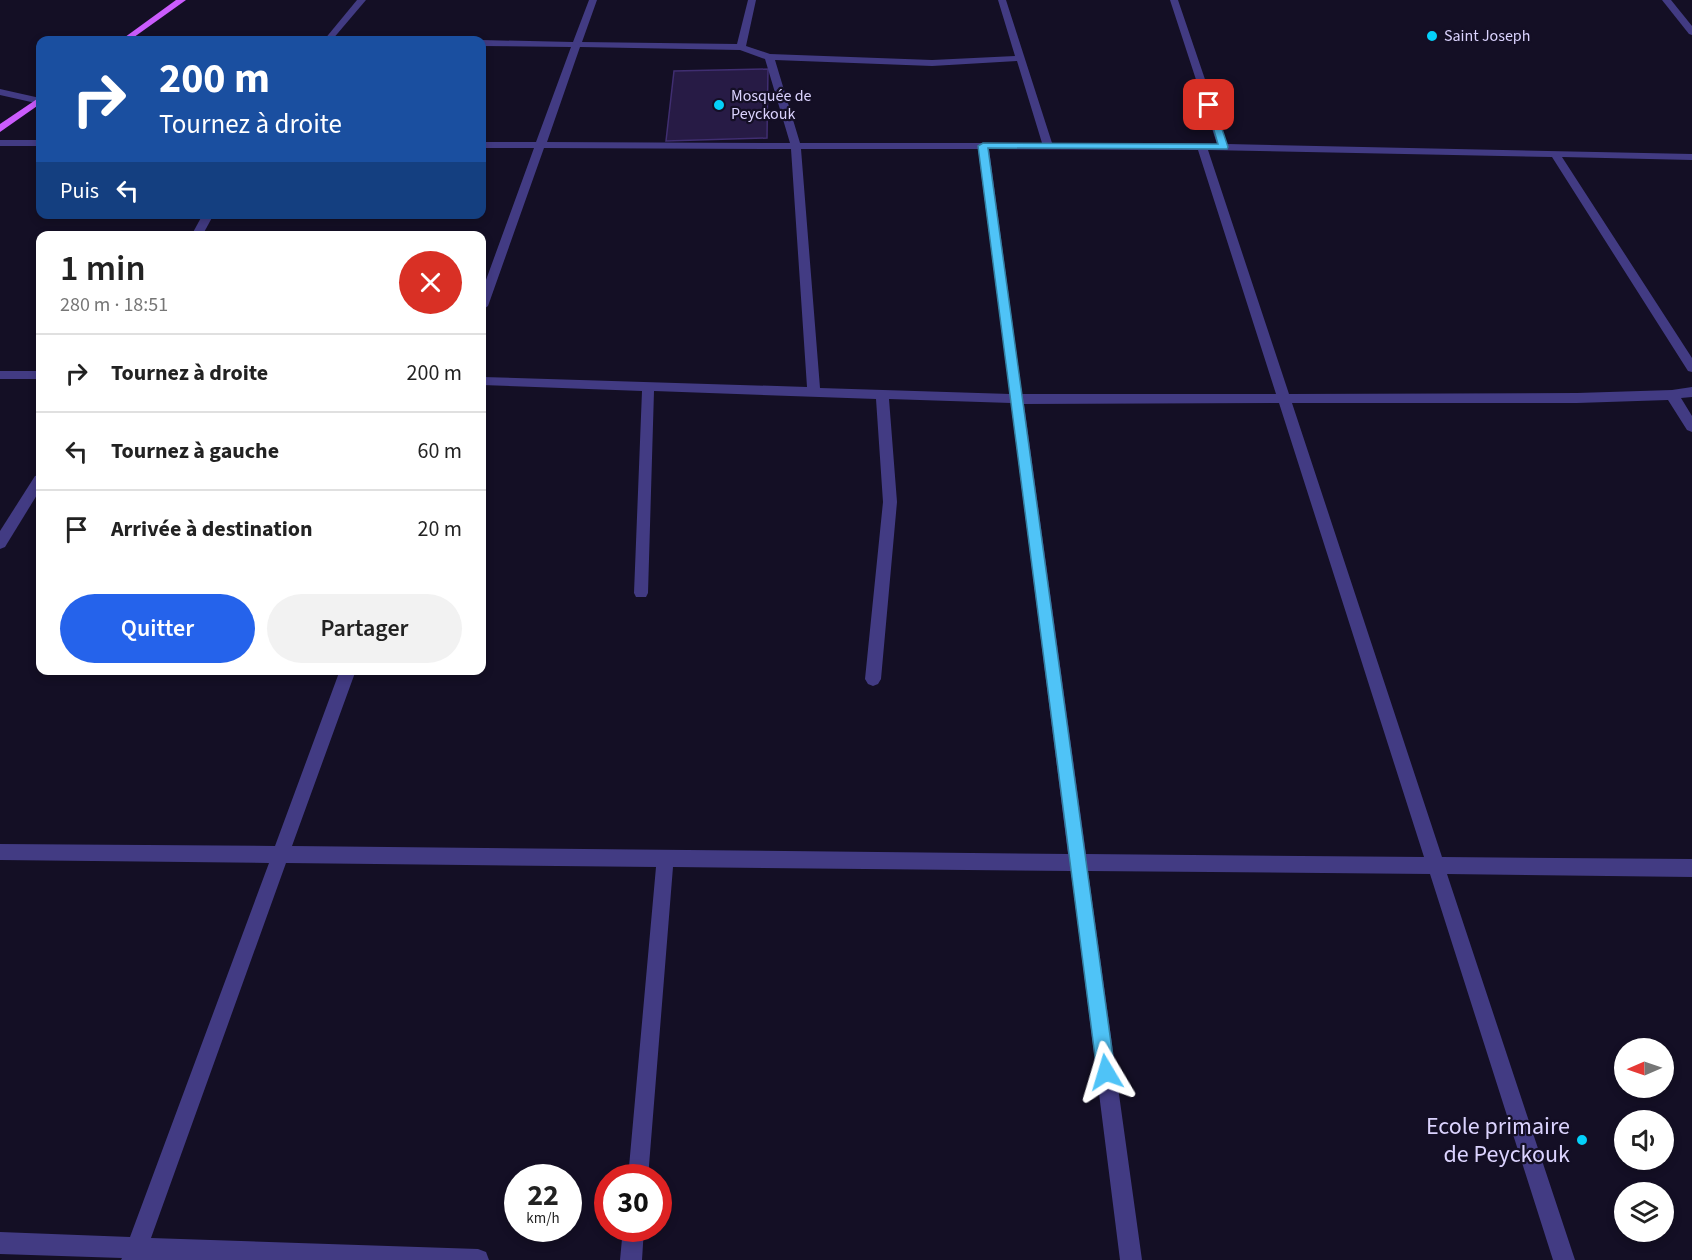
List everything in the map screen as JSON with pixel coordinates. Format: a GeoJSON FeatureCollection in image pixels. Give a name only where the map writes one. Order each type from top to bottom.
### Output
{"type":"FeatureCollection","features":[{"type":"Feature","properties":{"kind":"main road"},"geometry":{"type":"LineString","coordinates":[[131,36],[182,0]]}},
{"type":"Feature","properties":{"kind":"main road"},"geometry":{"type":"LineString","coordinates":[[0,129],[36,103]]}},
{"type":"Feature","properties":{"kind":"street"},"geometry":{"type":"LineString","coordinates":[[331,36],[362,0]]}},
{"type":"Feature","properties":{"kind":"street"},"geometry":{"type":"LineString","coordinates":[[486,295],[593,0]]}},
{"type":"Feature","properties":{"kind":"street"},"geometry":{"type":"LineString","coordinates":[[741,47],[752,0]]}},
{"type":"Feature","properties":{"kind":"street"},"geometry":{"type":"LineString","coordinates":[[1002,0],[1048,146]]}},
{"type":"Feature","properties":{"kind":"street"},"geometry":{"type":"LineString","coordinates":[[1174,0],[1223,147]]}},
{"type":"Feature","properties":{"kind":"street"},"geometry":{"type":"LineString","coordinates":[[1666,0],[1692,32]]}},
{"type":"Feature","properties":{"kind":"street"},"geometry":{"type":"LineString","coordinates":[[486,43],[741,47],[769,57],[932,63],[1020,58]]}},
{"type":"Feature","properties":{"kind":"street"},"geometry":{"type":"LineString","coordinates":[[769,57],[796,145],[814,393]]}},
{"type":"Feature","properties":{"kind":"street"},"geometry":{"type":"LineString","coordinates":[[0,92],[36,99]]}},
{"type":"Feature","properties":{"kind":"street"},"geometry":{"type":"LineString","coordinates":[[0,143],[36,143]]}},
{"type":"Feature","properties":{"kind":"street"},"geometry":{"type":"LineString","coordinates":[[486,145],[1202,146],[1692,157]]}},
{"type":"Feature","properties":{"kind":"street"},"geometry":{"type":"LineString","coordinates":[[983,146],[1131,1260]]}},
{"type":"Feature","properties":{"kind":"street"},"geometry":{"type":"LineString","coordinates":[[1202,146],[1564,1260]]}},
{"type":"Feature","properties":{"kind":"street"},"geometry":{"type":"LineString","coordinates":[[1555,154],[1692,368]]}},
{"type":"Feature","properties":{"kind":"street"},"geometry":{"type":"LineString","coordinates":[[0,375],[36,375]]}},
{"type":"Feature","properties":{"kind":"street"},"geometry":{"type":"LineString","coordinates":[[486,381],[1018,399],[1577,398],[1672,395],[1692,392]]}},
{"type":"Feature","properties":{"kind":"street"},"geometry":{"type":"LineString","coordinates":[[641,593],[648,387]]}},
{"type":"Feature","properties":{"kind":"street"},"geometry":{"type":"LineString","coordinates":[[873,680],[891,502],[882,394]]}},
{"type":"Feature","properties":{"kind":"street"},"geometry":{"type":"LineString","coordinates":[[1672,395],[1692,427]]}},
{"type":"Feature","properties":{"kind":"street"},"geometry":{"type":"LineString","coordinates":[[0,543],[36,486]]}},
{"type":"Feature","properties":{"kind":"street"},"geometry":{"type":"LineString","coordinates":[[135,1254],[346,675]]}},
{"type":"Feature","properties":{"kind":"street"},"geometry":{"type":"LineString","coordinates":[[0,852],[1692,868]]}},
{"type":"Feature","properties":{"kind":"street"},"geometry":{"type":"LineString","coordinates":[[639,1164],[665,857]]}},
{"type":"Feature","properties":{"kind":"street"},"geometry":{"type":"LineString","coordinates":[[631,1260],[633,1242]]}},
{"type":"Feature","properties":{"kind":"street"},"geometry":{"type":"LineString","coordinates":[[0,1243],[135,1254],[478,1260]]}},
{"type":"Feature","properties":{"kind":"building","name":"Mosquée de Peyckouk"},"geometry":{"type":"Polygon","coordinates":[[[768,69],[767,138],[666,141],[674,71],[768,69]]]}},
{"type":"Feature","properties":{"kind":"place","name":"Saint Joseph"},"geometry":{"type":"Point","coordinates":[1432,36]}},
{"type":"Feature","properties":{"kind":"place","name":"Mosquée de Peyckouk"},"geometry":{"type":"Point","coordinates":[719,105]}},
{"type":"Feature","properties":{"kind":"place","name":"Ecole primaire de Peyckouk"},"geometry":{"type":"Point","coordinates":[1582,1140]}},
{"type":"Feature","properties":{"kind":"route"},"geometry":{"type":"LineString","coordinates":[[1106,1072],[983,146],[1223,147],[1209,105]]}}]}
